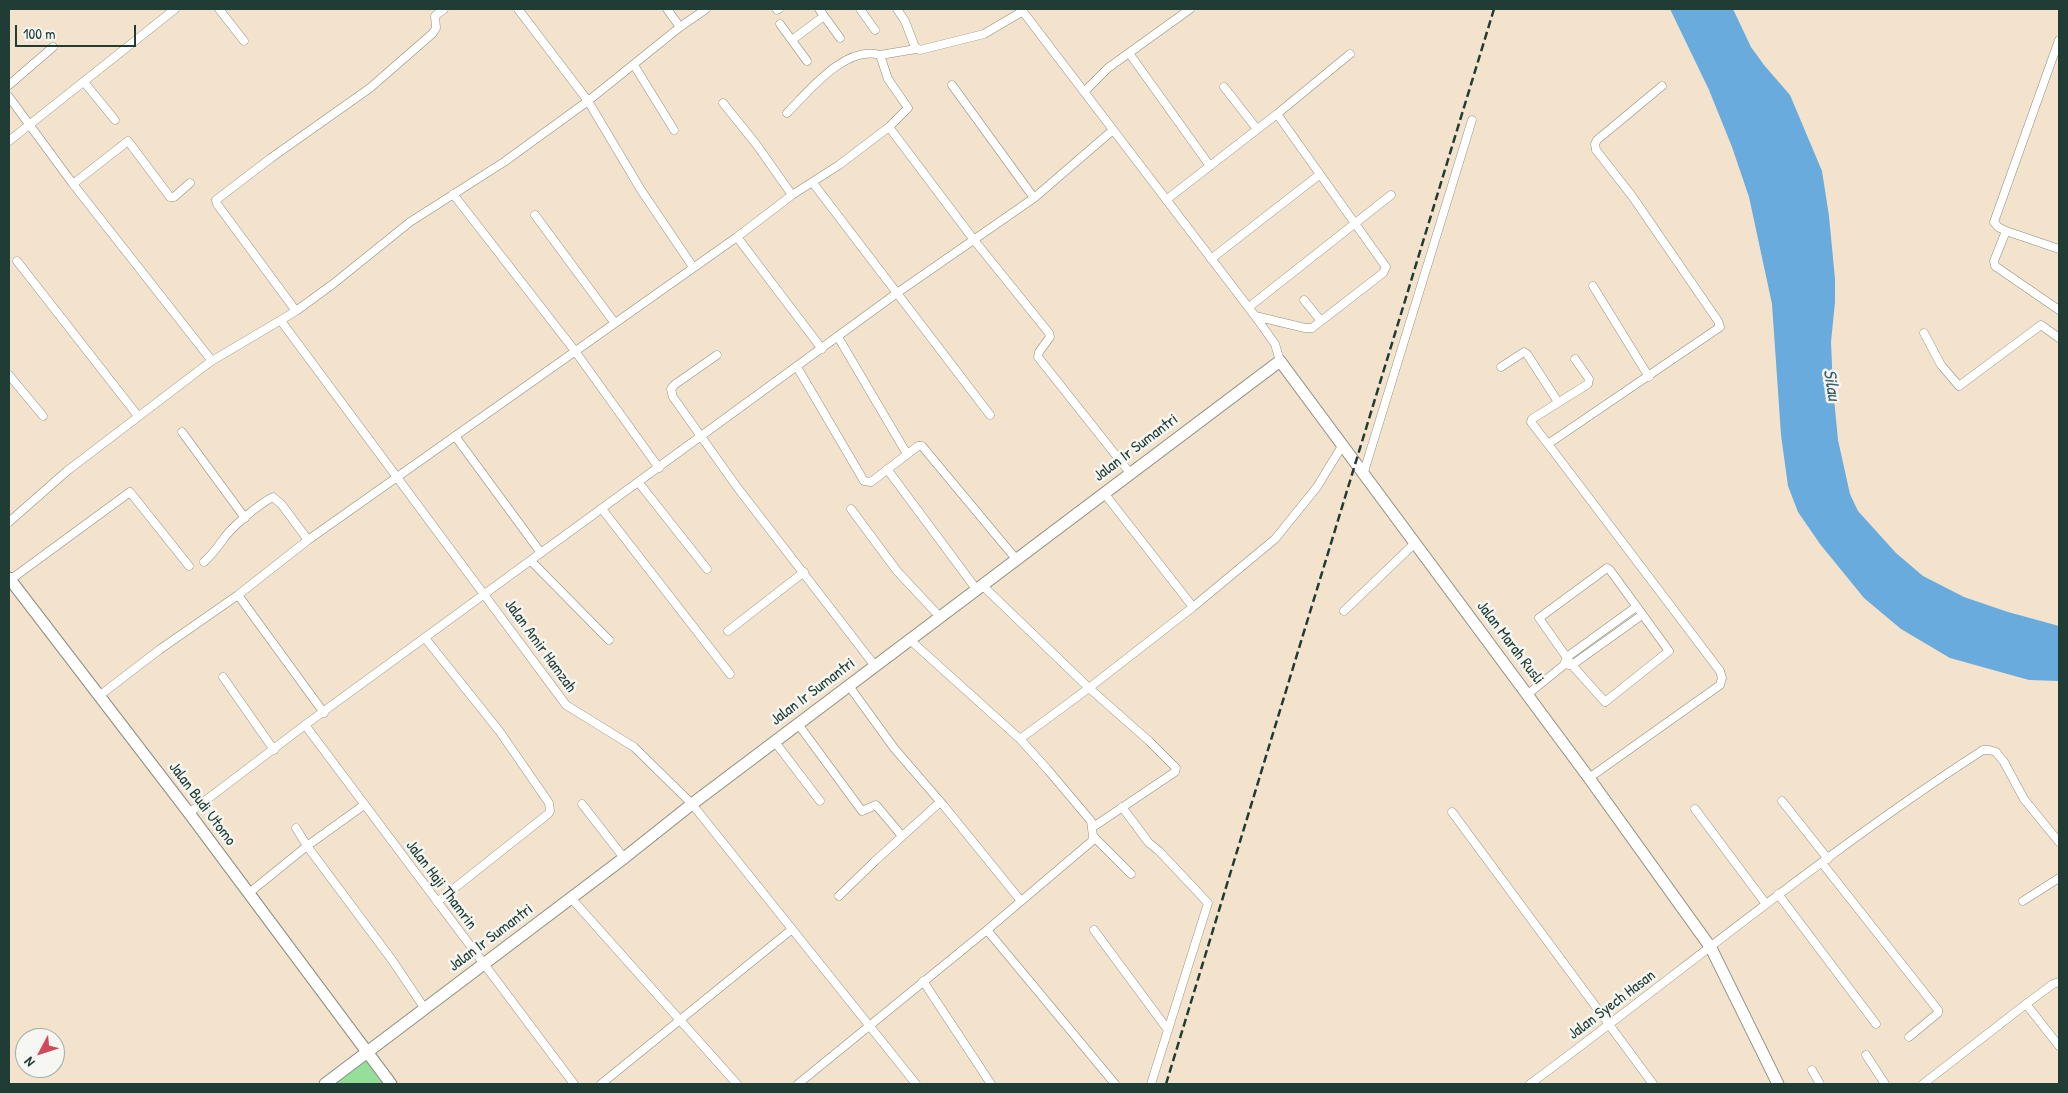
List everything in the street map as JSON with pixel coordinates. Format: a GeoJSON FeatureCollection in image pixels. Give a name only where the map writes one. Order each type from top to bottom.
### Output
{"type":"FeatureCollection","features":[{"type":"Feature","properties":{"kind":"main road","name":"Jalan Marah Rusli"},"geometry":{"type":"LineString","coordinates":[[1280,361],[1590,778],[1711,948],[1778,1084]]}},
{"type":"Feature","properties":{"kind":"main road","name":"Jalan Ir Sumantri"},"geometry":{"type":"LineString","coordinates":[[325,1084],[909,639],[1280,361]]}},
{"type":"Feature","properties":{"kind":"main road","name":"Jalan Budi Utomo"},"geometry":{"type":"LineString","coordinates":[[9,579],[189,814],[391,1084]]}},
{"type":"Feature","properties":{"kind":"street"},"geometry":{"type":"LineString","coordinates":[[9,141],[175,9]]}},
{"type":"Feature","properties":{"kind":"street"},"geometry":{"type":"LineString","coordinates":[[219,9],[244,41]]}},
{"type":"Feature","properties":{"kind":"street"},"geometry":{"type":"LineString","coordinates":[[296,311],[217,204],[216,200],[271,158],[370,88],[434,33],[436,28],[435,16],[444,9]]}},
{"type":"Feature","properties":{"kind":"street"},"geometry":{"type":"LineString","coordinates":[[518,9],[588,101],[641,190],[693,266]]}},
{"type":"Feature","properties":{"kind":"street"},"geometry":{"type":"LineString","coordinates":[[667,9],[680,27]]}},
{"type":"Feature","properties":{"kind":"street"},"geometry":{"type":"LineString","coordinates":[[9,522],[67,471],[212,361],[296,311],[410,222],[504,162],[588,101],[680,27],[706,9]]}},
{"type":"Feature","properties":{"kind":"street"},"geometry":{"type":"LineString","coordinates":[[819,9],[840,38]]}},
{"type":"Feature","properties":{"kind":"street"},"geometry":{"type":"LineString","coordinates":[[860,9],[875,30]]}},
{"type":"Feature","properties":{"kind":"street"},"geometry":{"type":"LineString","coordinates":[[897,9],[906,21],[916,49]]}},
{"type":"Feature","properties":{"kind":"street"},"geometry":{"type":"LineString","coordinates":[[786,113],[825,75],[844,60],[864,55],[920,50],[984,34],[1033,9]]}},
{"type":"Feature","properties":{"kind":"street"},"geometry":{"type":"LineString","coordinates":[[1084,92],[1108,68],[1190,9]]}},
{"type":"Feature","properties":{"kind":"street"},"geometry":{"type":"LineString","coordinates":[[1024,12],[1249,307],[1275,344],[1280,361]]}},
{"type":"Feature","properties":{"kind":"street"},"geometry":{"type":"LineString","coordinates":[[792,40],[824,16]]}},
{"type":"Feature","properties":{"kind":"street"},"geometry":{"type":"LineString","coordinates":[[780,24],[807,61]]}},
{"type":"Feature","properties":{"kind":"street"},"geometry":{"type":"LineString","coordinates":[[2059,40],[1994,221],[1998,227],[2006,231],[2059,249]]}},
{"type":"Feature","properties":{"kind":"street"},"geometry":{"type":"LineString","coordinates":[[9,85],[53,47]]}},
{"type":"Feature","properties":{"kind":"street"},"geometry":{"type":"LineString","coordinates":[[1129,53],[1210,166]]}},
{"type":"Feature","properties":{"kind":"street"},"geometry":{"type":"LineString","coordinates":[[1166,200],[1277,114],[1350,54]]}},
{"type":"Feature","properties":{"kind":"street"},"geometry":{"type":"LineString","coordinates":[[99,696],[158,650],[238,595],[308,540],[792,195],[813,183],[889,127],[908,108],[888,79],[880,55]]}},
{"type":"Feature","properties":{"kind":"street"},"geometry":{"type":"LineString","coordinates":[[634,65],[674,130]]}},
{"type":"Feature","properties":{"kind":"street"},"geometry":{"type":"LineString","coordinates":[[84,82],[115,120]]}},
{"type":"Feature","properties":{"kind":"street"},"geometry":{"type":"LineString","coordinates":[[952,85],[1034,198]]}},
{"type":"Feature","properties":{"kind":"street"},"geometry":{"type":"LineString","coordinates":[[1548,444],[1720,327],[1718,321],[1632,196],[1596,150],[1595,144],[1597,140],[1662,86]]}},
{"type":"Feature","properties":{"kind":"street"},"geometry":{"type":"LineString","coordinates":[[1224,87],[1257,129]]}},
{"type":"Feature","properties":{"kind":"street"},"geometry":{"type":"LineString","coordinates":[[9,97],[73,184],[212,361]]}},
{"type":"Feature","properties":{"kind":"street"},"geometry":{"type":"LineString","coordinates":[[723,103],[756,144],[792,195]]}},
{"type":"Feature","properties":{"kind":"street"},"geometry":{"type":"LineString","coordinates":[[1255,316],[1308,329],[1312,328],[1385,270],[1384,264],[1277,114]]}},
{"type":"Feature","properties":{"kind":"street"},"geometry":{"type":"LineString","coordinates":[[1364,475],[1472,120]]}},
{"type":"Feature","properties":{"kind":"street"},"geometry":{"type":"LineString","coordinates":[[889,127],[974,240],[1050,335],[1038,352],[1038,356],[1130,473]]}},
{"type":"Feature","properties":{"kind":"street"},"geometry":{"type":"LineString","coordinates":[[189,814],[305,725],[324,713],[897,293],[1034,198],[1113,130]]}},
{"type":"Feature","properties":{"kind":"street"},"geometry":{"type":"LineString","coordinates":[[73,184],[128,141],[170,197],[190,183]]}},
{"type":"Feature","properties":{"kind":"street"},"geometry":{"type":"LineString","coordinates":[[1212,259],[1319,174]]}},
{"type":"Feature","properties":{"kind":"street"},"geometry":{"type":"LineString","coordinates":[[813,183],[990,415]]}},
{"type":"Feature","properties":{"kind":"street"},"geometry":{"type":"LineString","coordinates":[[453,194],[575,351],[659,468]]}},
{"type":"Feature","properties":{"kind":"street"},"geometry":{"type":"LineString","coordinates":[[1249,307],[1391,195]]}},
{"type":"Feature","properties":{"kind":"street"},"geometry":{"type":"LineString","coordinates":[[535,215],[614,322]]}},
{"type":"Feature","properties":{"kind":"street"},"geometry":{"type":"LineString","coordinates":[[2006,231],[1994,261],[1995,266],[2059,310]]}},
{"type":"Feature","properties":{"kind":"street"},"geometry":{"type":"LineString","coordinates":[[737,236],[822,349]]}},
{"type":"Feature","properties":{"kind":"street"},"geometry":{"type":"LineString","coordinates":[[17,261],[138,416]]}},
{"type":"Feature","properties":{"kind":"street"},"geometry":{"type":"LineString","coordinates":[[1593,286],[1649,377]]}},
{"type":"Feature","properties":{"kind":"street"},"geometry":{"type":"LineString","coordinates":[[1304,300],[1322,321]]}},
{"type":"Feature","properties":{"kind":"street","name":"Jalan Amir Hamzah"},"geometry":{"type":"LineString","coordinates":[[281,321],[566,704],[639,750],[692,804],[791,930],[870,1024],[916,1084]]}},
{"type":"Feature","properties":{"kind":"street"},"geometry":{"type":"LineString","coordinates":[[1924,333],[1941,365],[1959,386],[2040,325],[2043,325],[2059,338]]}},
{"type":"Feature","properties":{"kind":"street"},"geometry":{"type":"LineString","coordinates":[[838,337],[907,454]]}},
{"type":"Feature","properties":{"kind":"street"},"geometry":{"type":"LineString","coordinates":[[1501,367],[1524,352],[1558,402]]}},
{"type":"Feature","properties":{"kind":"street"},"geometry":{"type":"LineString","coordinates":[[717,355],[674,385],[671,389],[673,397],[701,437],[875,666]]}},
{"type":"Feature","properties":{"kind":"street"},"geometry":{"type":"LineString","coordinates":[[1575,359],[1589,379],[1588,384],[1532,419],[1531,422],[1721,674],[1720,685],[1590,778]]}},
{"type":"Feature","properties":{"kind":"street"},"geometry":{"type":"LineString","coordinates":[[797,367],[864,481],[871,482],[918,446],[922,446],[1016,559]]}},
{"type":"Feature","properties":{"kind":"street"},"geometry":{"type":"LineString","coordinates":[[9,375],[43,416]]}},
{"type":"Feature","properties":{"kind":"street"},"geometry":{"type":"LineString","coordinates":[[182,432],[245,518]]}},
{"type":"Feature","properties":{"kind":"street"},"geometry":{"type":"LineString","coordinates":[[455,436],[541,553]]}},
{"type":"Feature","properties":{"kind":"street"},"geometry":{"type":"LineString","coordinates":[[1020,739],[1193,607],[1275,539],[1317,487],[1342,446]]}},
{"type":"Feature","properties":{"kind":"street"},"geometry":{"type":"LineString","coordinates":[[798,1084],[1087,846],[1093,831],[1122,807],[1175,772],[1176,768],[1149,741],[979,587],[887,469]]}},
{"type":"Feature","properties":{"kind":"street"},"geometry":{"type":"LineString","coordinates":[[639,482],[707,569]]}},
{"type":"Feature","properties":{"kind":"street"},"geometry":{"type":"LineString","coordinates":[[9,579],[130,492],[189,566]]}},
{"type":"Feature","properties":{"kind":"street"},"geometry":{"type":"LineString","coordinates":[[1104,493],[1193,607]]}},
{"type":"Feature","properties":{"kind":"street"},"geometry":{"type":"LineString","coordinates":[[204,562],[245,518],[270,498],[274,497],[308,540]]}},
{"type":"Feature","properties":{"kind":"street"},"geometry":{"type":"LineString","coordinates":[[602,509],[730,674]]}},
{"type":"Feature","properties":{"kind":"street"},"geometry":{"type":"LineString","coordinates":[[851,509],[897,571],[940,617]]}},
{"type":"Feature","properties":{"kind":"street"},"geometry":{"type":"LineString","coordinates":[[1344,611],[1415,543]]}},
{"type":"Feature","properties":{"kind":"street"},"geometry":{"type":"LineString","coordinates":[[531,560],[609,640]]}},
{"type":"Feature","properties":{"kind":"street"},"geometry":{"type":"LineString","coordinates":[[1605,569],[1610,570],[1642,615],[1669,652],[1606,702],[1602,702],[1568,662],[1539,618],[1605,569]]}},
{"type":"Feature","properties":{"kind":"street"},"geometry":{"type":"LineString","coordinates":[[728,632],[804,572]]}},
{"type":"Feature","properties":{"kind":"street"},"geometry":{"type":"LineString","coordinates":[[238,595],[324,713]]}},
{"type":"Feature","properties":{"kind":"street"},"geometry":{"type":"LineString","coordinates":[[1528,694],[1636,607]]}},
{"type":"Feature","properties":{"kind":"street"},"geometry":{"type":"LineString","coordinates":[[1568,662],[1642,615]]}},
{"type":"Feature","properties":{"kind":"street"},"geometry":{"type":"LineString","coordinates":[[425,638],[500,732],[550,807],[548,814],[437,902]]}},
{"type":"Feature","properties":{"kind":"street"},"geometry":{"type":"LineString","coordinates":[[909,639],[1020,739],[1086,814],[1093,831],[1131,874]]}},
{"type":"Feature","properties":{"kind":"street"},"geometry":{"type":"LineString","coordinates":[[223,677],[274,750]]}},
{"type":"Feature","properties":{"kind":"street"},"geometry":{"type":"LineString","coordinates":[[849,686],[894,748],[1021,902]]}},
{"type":"Feature","properties":{"kind":"street"},"geometry":{"type":"LineString","coordinates":[[798,724],[862,811],[876,805],[902,836]]}},
{"type":"Feature","properties":{"kind":"street","name":"Jalan Haji Thamrin"},"geometry":{"type":"LineString","coordinates":[[305,725],[574,1084]]}},
{"type":"Feature","properties":{"kind":"street"},"geometry":{"type":"LineString","coordinates":[[775,742],[820,801]]}},
{"type":"Feature","properties":{"kind":"street","name":"Jalan Syech Hasan"},"geometry":{"type":"LineString","coordinates":[[1530,1084],[1711,948],[1778,894],[1982,750],[1996,752],[2004,762],[2024,799],[2059,842]]}},
{"type":"Feature","properties":{"kind":"street"},"geometry":{"type":"LineString","coordinates":[[1782,801],[1938,1010],[1938,1013],[1909,1037]]}},
{"type":"Feature","properties":{"kind":"street"},"geometry":{"type":"LineString","coordinates":[[839,896],[940,802]]}},
{"type":"Feature","properties":{"kind":"street"},"geometry":{"type":"LineString","coordinates":[[582,804],[624,858]]}},
{"type":"Feature","properties":{"kind":"street"},"geometry":{"type":"LineString","coordinates":[[249,894],[308,846],[364,805]]}},
{"type":"Feature","properties":{"kind":"street"},"geometry":{"type":"LineString","coordinates":[[1122,807],[1149,843],[1159,851],[1208,903],[1151,1084]]}},
{"type":"Feature","properties":{"kind":"street"},"geometry":{"type":"LineString","coordinates":[[1694,809],[1766,904]]}},
{"type":"Feature","properties":{"kind":"street"},"geometry":{"type":"LineString","coordinates":[[1452,812],[1590,998],[1608,1026],[1653,1084]]}},
{"type":"Feature","properties":{"kind":"street"},"geometry":{"type":"LineString","coordinates":[[296,828],[392,960],[425,1009]]}},
{"type":"Feature","properties":{"kind":"street"},"geometry":{"type":"LineString","coordinates":[[2023,901],[2059,878]]}},
{"type":"Feature","properties":{"kind":"street"},"geometry":{"type":"LineString","coordinates":[[1778,894],[1876,1024]]}},
{"type":"Feature","properties":{"kind":"street"},"geometry":{"type":"LineString","coordinates":[[571,898],[737,1084]]}},
{"type":"Feature","properties":{"kind":"street"},"geometry":{"type":"LineString","coordinates":[[601,1084],[791,930]]}},
{"type":"Feature","properties":{"kind":"street"},"geometry":{"type":"LineString","coordinates":[[987,930],[1115,1084]]}},
{"type":"Feature","properties":{"kind":"street"},"geometry":{"type":"LineString","coordinates":[[1094,930],[1168,1030]]}},
{"type":"Feature","properties":{"kind":"street"},"geometry":{"type":"LineString","coordinates":[[923,981],[991,1084]]}},
{"type":"Feature","properties":{"kind":"street"},"geometry":{"type":"LineString","coordinates":[[1923,1084],[2050,986],[2059,982]]}},
{"type":"Feature","properties":{"kind":"street"},"geometry":{"type":"LineString","coordinates":[[2026,1004],[2059,1046]]}},
{"type":"Feature","properties":{"kind":"street"},"geometry":{"type":"LineString","coordinates":[[1866,1055],[1885,1084]]}},
{"type":"Feature","properties":{"kind":"street"},"geometry":{"type":"LineString","coordinates":[[1812,1070],[1820,1084]]}},
{"type":"Feature","properties":{"kind":"green space"},"geometry":{"type":"Polygon","coordinates":[[[368,1058],[388,1084],[334,1084],[368,1058]]]}},
{"type":"Feature","properties":{"kind":"water","name":"Silau"},"geometry":{"type":"Polygon","coordinates":[[[1670,9],[1733,9],[1751,47],[1790,95],[1822,171],[1829,216],[1835,279],[1831,342],[1838,440],[1850,494],[1858,511],[1896,553],[1923,576],[1964,597],[2008,612],[2059,626],[2059,681],[2029,680],[1950,658],[1901,629],[1864,598],[1820,544],[1798,512],[1788,486],[1781,435],[1772,304],[1749,197],[1732,147],[1709,90],[1670,9]]]}},
{"type":"Feature","properties":{"kind":"railway"},"geometry":{"type":"LineString","coordinates":[[1166,1084],[1494,9]]}}]}
